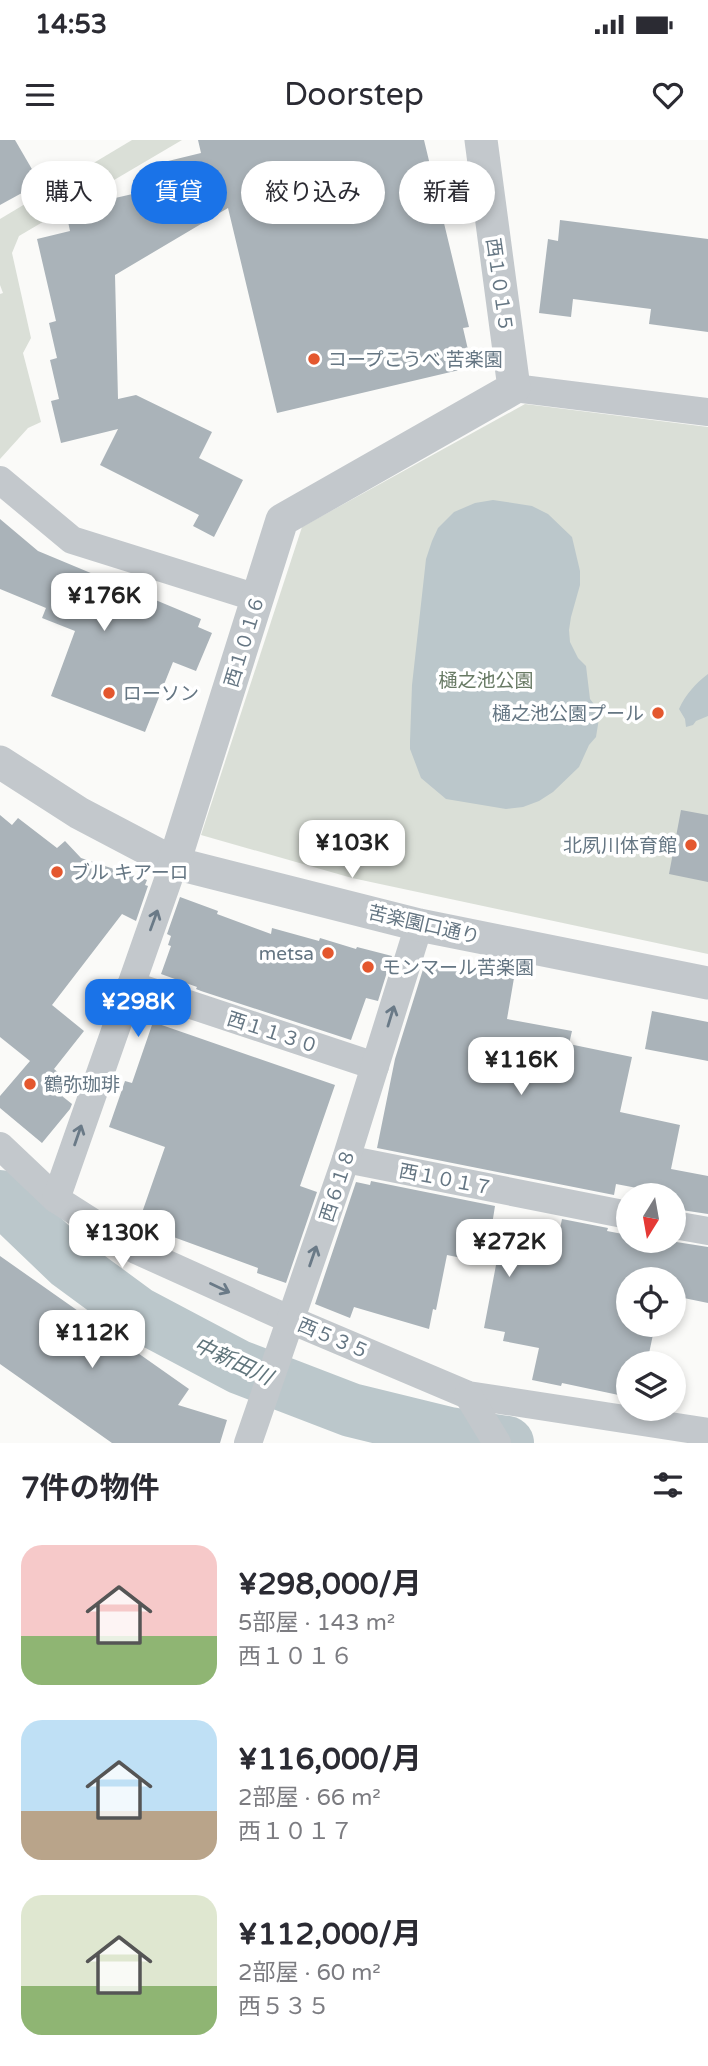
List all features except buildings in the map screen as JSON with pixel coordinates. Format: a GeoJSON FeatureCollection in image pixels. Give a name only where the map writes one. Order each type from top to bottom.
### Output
{"type":"FeatureCollection","features":[{"type":"Feature","properties":{"kind":"street","name":"西１０１５"},"geometry":{"type":"LineString","coordinates":[[481,140],[514,388]]}},
{"type":"Feature","properties":{"kind":"street"},"geometry":{"type":"LineString","coordinates":[[514,388],[708,412]]}},
{"type":"Feature","properties":{"kind":"street","name":"西１０１６"},"geometry":{"type":"LineString","coordinates":[[56,1199],[174,863],[282,520],[514,388]]}},
{"type":"Feature","properties":{"kind":"street"},"geometry":{"type":"LineString","coordinates":[[0,480],[72,540],[257,598]]}},
{"type":"Feature","properties":{"kind":"street","name":"苦楽園口通り"},"geometry":{"type":"LineString","coordinates":[[0,762],[79,813],[174,863],[419,925],[708,983]]}},
{"type":"Feature","properties":{"kind":"street","name":"西６１８"},"geometry":{"type":"LineString","coordinates":[[248,1443],[346,1159],[419,925]]}},
{"type":"Feature","properties":{"kind":"street","name":"西１１３０"},"geometry":{"type":"LineString","coordinates":[[131,985],[375,1066]]}},
{"type":"Feature","properties":{"kind":"street","name":"西５３５"},"geometry":{"type":"LineString","coordinates":[[0,1146],[56,1199],[136,1250],[291,1320],[468,1395],[708,1432]]}},
{"type":"Feature","properties":{"kind":"street","name":"西１０１７"},"geometry":{"type":"LineString","coordinates":[[346,1159],[616,1213]]}},
{"type":"Feature","properties":{"kind":"street"},"geometry":{"type":"LineString","coordinates":[[686,1227],[708,1231]]}},
{"type":"Feature","properties":{"kind":"street"},"geometry":{"type":"LineString","coordinates":[[468,1395],[497,1443]]}},
{"type":"Feature","properties":{"kind":"green space"},"geometry":{"type":"Polygon","coordinates":[[[132,140],[182,140],[146,161],[131,161],[131,170],[117,178],[117,161],[97,161],[132,140]]]}},
{"type":"Feature","properties":{"kind":"green space"},"geometry":{"type":"Polygon","coordinates":[[[21,206],[21,224],[39,224],[19,236],[12,253],[31,338],[23,353],[41,422],[28,428],[0,459],[0,294],[3,293],[0,285],[0,219],[21,206]]]}},
{"type":"Feature","properties":{"kind":"green space","name":"樋之池公園"},"geometry":{"type":"Polygon","coordinates":[[[525,404],[708,427],[708,954],[352,878],[201,835],[302,527],[525,404]]]}},
{"type":"Feature","properties":{"kind":"shaded area"},"geometry":{"type":"Polygon","coordinates":[[[493,500],[532,506],[548,514],[572,537],[580,571],[580,585],[571,617],[570,642],[578,658],[586,666],[590,699],[600,712],[596,737],[589,745],[579,767],[553,792],[539,801],[506,809],[446,799],[421,778],[410,749],[412,685],[426,559],[432,541],[438,528],[454,512],[475,503],[493,500]]]}},
{"type":"Feature","properties":{"kind":"shaded area"},"geometry":{"type":"Polygon","coordinates":[[[708,674],[708,716],[686,727],[679,709],[691,690],[708,674]]]}},
{"type":"Feature","properties":{"kind":"waterway","name":"中新田川"},"geometry":{"type":"LineString","coordinates":[[0,1197],[69,1263],[137,1313],[239,1367],[351,1410],[449,1434],[507,1443]]}},
{"type":"Feature","properties":{"kind":"place","name":"コープこうべ 苦楽園"},"geometry":{"type":"Point","coordinates":[314,359]}},
{"type":"Feature","properties":{"kind":"place","name":"ローソン"},"geometry":{"type":"Point","coordinates":[109,693]}},
{"type":"Feature","properties":{"kind":"place","name":"樋之池公園プール"},"geometry":{"type":"Point","coordinates":[658,713]}},
{"type":"Feature","properties":{"kind":"place","name":"北夙川体育館"},"geometry":{"type":"Point","coordinates":[691,845]}},
{"type":"Feature","properties":{"kind":"place","name":"ブル キアーロ"},"geometry":{"type":"Point","coordinates":[57,872]}},
{"type":"Feature","properties":{"kind":"place","name":"metsa"},"geometry":{"type":"Point","coordinates":[328,953]}},
{"type":"Feature","properties":{"kind":"place","name":"モンマール苦楽園"},"geometry":{"type":"Point","coordinates":[368,967]}},
{"type":"Feature","properties":{"kind":"place","name":"鶴弥珈琲"},"geometry":{"type":"Point","coordinates":[30,1084]}}]}
